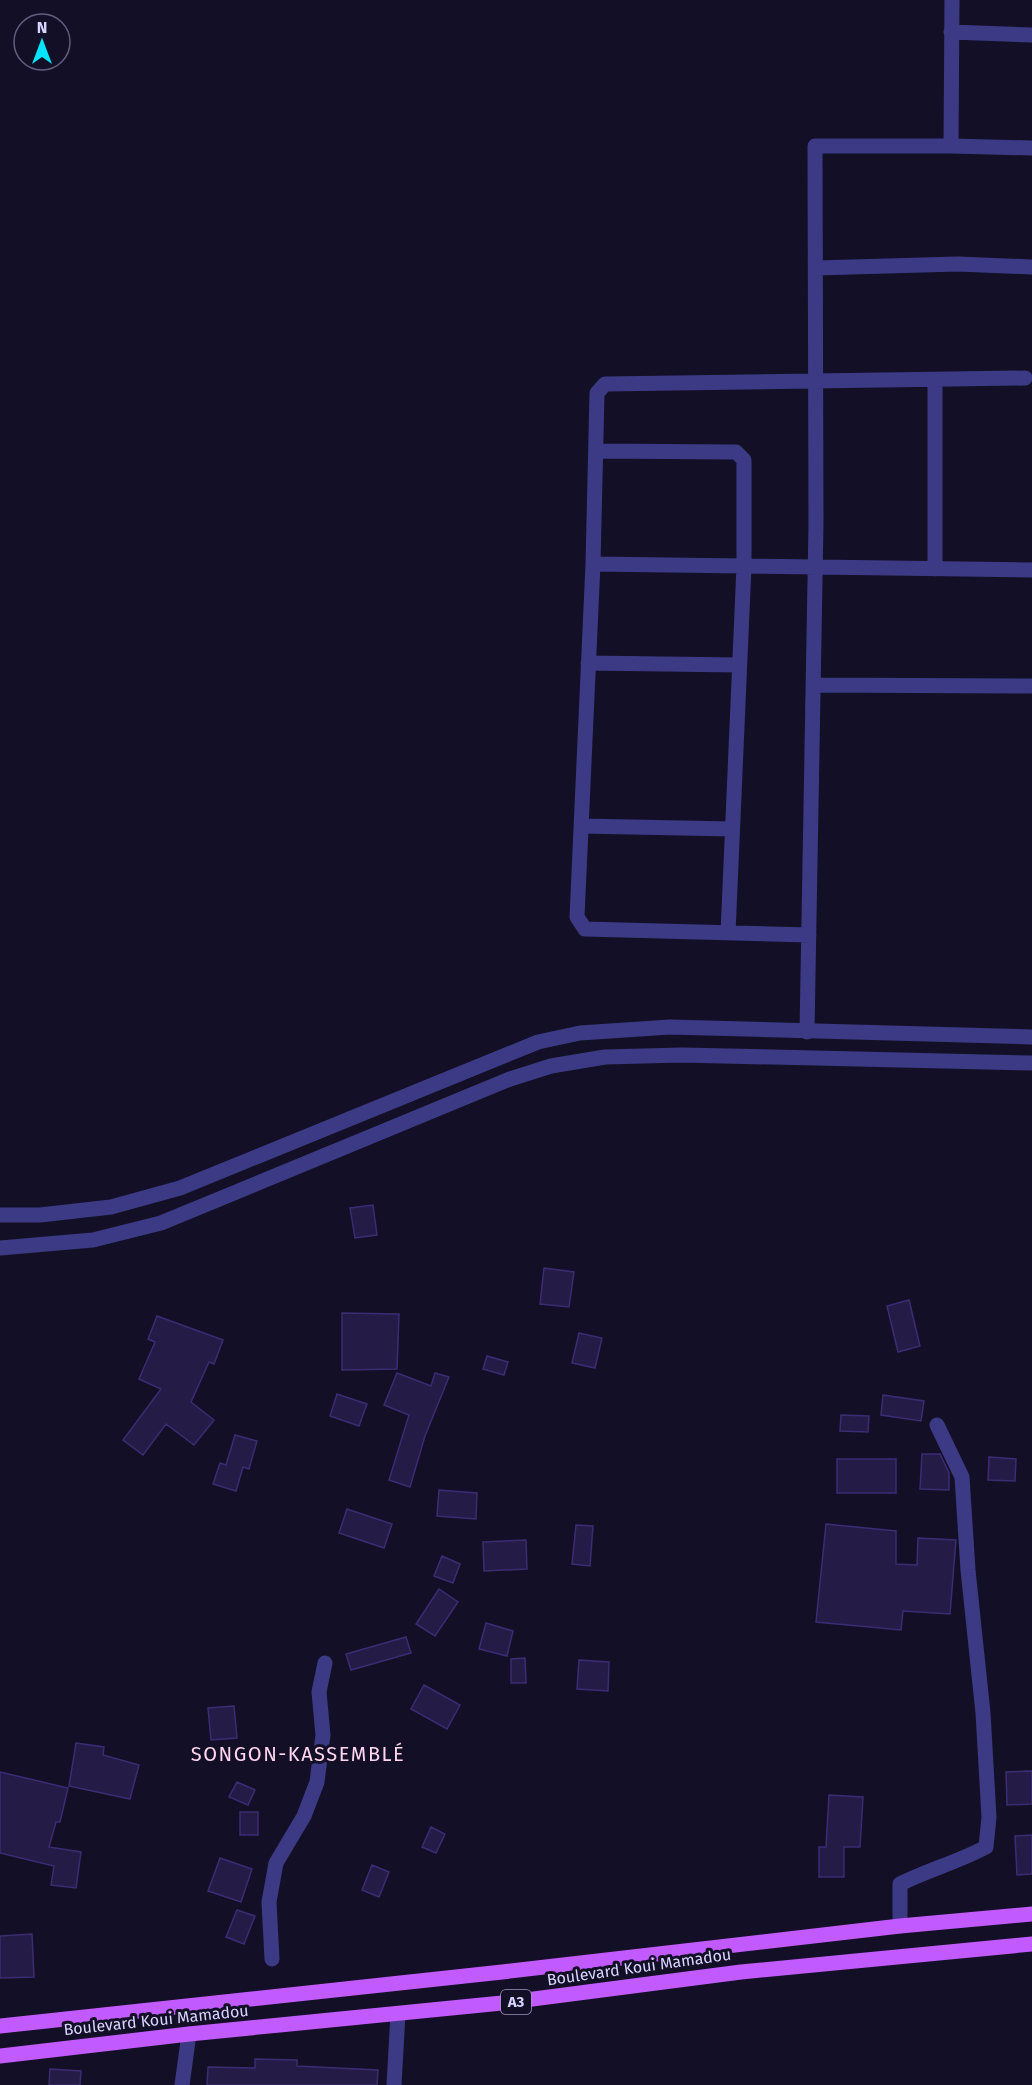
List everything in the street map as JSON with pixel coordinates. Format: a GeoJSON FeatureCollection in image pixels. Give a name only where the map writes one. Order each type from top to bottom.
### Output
{"type":"FeatureCollection","features":[{"type":"Feature","properties":{"kind":"main road","name":"Boulevard Koui Mamadou"},"geometry":{"type":"LineString","coordinates":[[0,2025],[900,1926],[1032,1914]]}},
{"type":"Feature","properties":{"kind":"main road","name":"Boulevard Koui Mamadou"},"geometry":{"type":"LineString","coordinates":[[0,2055],[502,2003],[741,1972],[1032,1944]]}},
{"type":"Feature","properties":{"kind":"street"},"geometry":{"type":"LineString","coordinates":[[951,146],[952,0]]}},
{"type":"Feature","properties":{"kind":"street"},"geometry":{"type":"LineString","coordinates":[[951,32],[1032,35]]}},
{"type":"Feature","properties":{"kind":"street"},"geometry":{"type":"LineString","coordinates":[[807,1032],[815,567],[815,146],[1032,148]]}},
{"type":"Feature","properties":{"kind":"street"},"geometry":{"type":"LineString","coordinates":[[816,268],[958,264],[1032,267]]}},
{"type":"Feature","properties":{"kind":"street"},"geometry":{"type":"LineString","coordinates":[[808,935],[585,929],[578,917],[593,564],[597,393],[605,384],[1025,378]]}},
{"type":"Feature","properties":{"kind":"street"},"geometry":{"type":"LineString","coordinates":[[934,569],[935,380]]}},
{"type":"Feature","properties":{"kind":"street"},"geometry":{"type":"LineString","coordinates":[[596,451],[736,452],[744,460],[744,566],[728,933]]}},
{"type":"Feature","properties":{"kind":"street"},"geometry":{"type":"LineString","coordinates":[[593,564],[1032,570]]}},
{"type":"Feature","properties":{"kind":"street"},"geometry":{"type":"LineString","coordinates":[[588,663],[740,665]]}},
{"type":"Feature","properties":{"kind":"street"},"geometry":{"type":"LineString","coordinates":[[813,685],[1032,686]]}},
{"type":"Feature","properties":{"kind":"street"},"geometry":{"type":"LineString","coordinates":[[581,826],[732,829]]}},
{"type":"Feature","properties":{"kind":"street"},"geometry":{"type":"LineString","coordinates":[[0,1215],[40,1215],[111,1207],[180,1188],[538,1042],[580,1033],[660,1028],[1032,1036]]}},
{"type":"Feature","properties":{"kind":"street"},"geometry":{"type":"LineString","coordinates":[[0,1248],[93,1240],[161,1223],[510,1079],[551,1066],[605,1057],[682,1055],[1032,1063]]}},
{"type":"Feature","properties":{"kind":"street"},"geometry":{"type":"LineString","coordinates":[[900,1926],[900,1884],[927,1871],[962,1860],[986,1847],[989,1817],[983,1713],[968,1570],[962,1478],[937,1425]]}},
{"type":"Feature","properties":{"kind":"street"},"geometry":{"type":"LineString","coordinates":[[272,1959],[269,1902],[276,1863],[304,1816],[317,1782],[322,1735],[320,1692],[325,1663]]}},
{"type":"Feature","properties":{"kind":"street"},"geometry":{"type":"LineString","coordinates":[[394,2085],[398,2014]]}},
{"type":"Feature","properties":{"kind":"street"},"geometry":{"type":"LineString","coordinates":[[182,2085],[189,2034]]}},
{"type":"Feature","properties":{"kind":"building"},"geometry":{"type":"Polygon","coordinates":[[[373,1205],[377,1235],[355,1238],[350,1208],[373,1205]]]}},
{"type":"Feature","properties":{"kind":"building"},"geometry":{"type":"Polygon","coordinates":[[[544,1268],[574,1272],[569,1307],[540,1304],[544,1268]]]}},
{"type":"Feature","properties":{"kind":"building"},"geometry":{"type":"Polygon","coordinates":[[[909,1300],[920,1346],[898,1352],[887,1306],[909,1300]]]}},
{"type":"Feature","properties":{"kind":"building"},"geometry":{"type":"Polygon","coordinates":[[[342,1313],[399,1314],[397,1369],[342,1370],[342,1313]]]}},
{"type":"Feature","properties":{"kind":"building"},"geometry":{"type":"Polygon","coordinates":[[[157,1316],[223,1340],[214,1364],[209,1362],[191,1402],[214,1420],[194,1445],[166,1424],[143,1455],[123,1440],[161,1389],[139,1379],[155,1342],[148,1339],[157,1316]]]}},
{"type":"Feature","properties":{"kind":"building"},"geometry":{"type":"Polygon","coordinates":[[[579,1333],[602,1338],[595,1368],[572,1363],[579,1333]]]}},
{"type":"Feature","properties":{"kind":"building"},"geometry":{"type":"Polygon","coordinates":[[[487,1356],[508,1362],[504,1375],[483,1369],[487,1356]]]}},
{"type":"Feature","properties":{"kind":"building"},"geometry":{"type":"Polygon","coordinates":[[[397,1373],[431,1386],[435,1373],[449,1377],[425,1436],[410,1487],[389,1480],[409,1415],[384,1405],[397,1373]]]}},
{"type":"Feature","properties":{"kind":"building"},"geometry":{"type":"Polygon","coordinates":[[[337,1394],[367,1404],[359,1426],[330,1416],[337,1394]]]}},
{"type":"Feature","properties":{"kind":"building"},"geometry":{"type":"Polygon","coordinates":[[[883,1395],[924,1401],[921,1421],[881,1415],[883,1395]]]}},
{"type":"Feature","properties":{"kind":"building"},"geometry":{"type":"Polygon","coordinates":[[[841,1415],[869,1416],[868,1432],[840,1431],[841,1415]]]}},
{"type":"Feature","properties":{"kind":"building"},"geometry":{"type":"Polygon","coordinates":[[[235,1435],[257,1441],[249,1469],[243,1467],[236,1491],[213,1484],[220,1463],[226,1465],[235,1435]]]}},
{"type":"Feature","properties":{"kind":"building"},"geometry":{"type":"Polygon","coordinates":[[[922,1454],[940,1454],[949,1473],[949,1490],[920,1489],[922,1454]]]}},
{"type":"Feature","properties":{"kind":"building"},"geometry":{"type":"Polygon","coordinates":[[[989,1457],[1016,1459],[1015,1481],[988,1480],[989,1457]]]}},
{"type":"Feature","properties":{"kind":"building"},"geometry":{"type":"Polygon","coordinates":[[[837,1459],[896,1459],[896,1493],[837,1493],[837,1459]]]}},
{"type":"Feature","properties":{"kind":"building"},"geometry":{"type":"Polygon","coordinates":[[[439,1490],[477,1493],[476,1519],[437,1516],[439,1490]]]}},
{"type":"Feature","properties":{"kind":"building"},"geometry":{"type":"Polygon","coordinates":[[[347,1509],[392,1524],[384,1548],[339,1533],[347,1509]]]}},
{"type":"Feature","properties":{"kind":"building"},"geometry":{"type":"Polygon","coordinates":[[[826,1524],[896,1531],[896,1564],[917,1565],[918,1538],[956,1540],[950,1614],[903,1611],[901,1630],[816,1622],[826,1524]]]}},
{"type":"Feature","properties":{"kind":"building"},"geometry":{"type":"Polygon","coordinates":[[[576,1525],[593,1526],[590,1566],[572,1564],[576,1525]]]}},
{"type":"Feature","properties":{"kind":"building"},"geometry":{"type":"Polygon","coordinates":[[[526,1540],[527,1569],[484,1571],[483,1542],[526,1540]]]}},
{"type":"Feature","properties":{"kind":"building"},"geometry":{"type":"Polygon","coordinates":[[[442,1556],[460,1564],[453,1583],[434,1576],[442,1556]]]}},
{"type":"Feature","properties":{"kind":"building"},"geometry":{"type":"Polygon","coordinates":[[[439,1589],[458,1602],[435,1636],[416,1624],[439,1589]]]}},
{"type":"Feature","properties":{"kind":"building"},"geometry":{"type":"Polygon","coordinates":[[[486,1623],[513,1631],[507,1656],[479,1649],[486,1623]]]}},
{"type":"Feature","properties":{"kind":"building"},"geometry":{"type":"Polygon","coordinates":[[[406,1637],[411,1653],[351,1670],[346,1654],[406,1637]]]}},
{"type":"Feature","properties":{"kind":"building"},"geometry":{"type":"Polygon","coordinates":[[[525,1658],[526,1683],[511,1683],[511,1659],[525,1658]]]}},
{"type":"Feature","properties":{"kind":"building"},"geometry":{"type":"Polygon","coordinates":[[[579,1660],[609,1662],[608,1691],[577,1689],[579,1660]]]}},
{"type":"Feature","properties":{"kind":"building"},"geometry":{"type":"Polygon","coordinates":[[[424,1685],[460,1705],[447,1729],[411,1709],[424,1685]]]}},
{"type":"Feature","properties":{"kind":"building"},"geometry":{"type":"Polygon","coordinates":[[[234,1706],[237,1738],[211,1740],[208,1708],[234,1706]]]}},
{"type":"Feature","properties":{"kind":"building"},"geometry":{"type":"Polygon","coordinates":[[[76,1743],[104,1747],[103,1755],[139,1765],[130,1799],[69,1786],[76,1743]]]}},
{"type":"Feature","properties":{"kind":"building"},"geometry":{"type":"Polygon","coordinates":[[[1032,1771],[1032,1804],[1007,1805],[1006,1772],[1032,1771]]]}},
{"type":"Feature","properties":{"kind":"building"},"geometry":{"type":"Polygon","coordinates":[[[0,1772],[68,1788],[60,1822],[56,1822],[49,1847],[81,1852],[76,1888],[51,1885],[54,1866],[0,1853],[0,1772]]]}},
{"type":"Feature","properties":{"kind":"building"},"geometry":{"type":"Polygon","coordinates":[[[237,1782],[255,1790],[248,1805],[229,1797],[237,1782]]]}},
{"type":"Feature","properties":{"kind":"building"},"geometry":{"type":"Polygon","coordinates":[[[829,1795],[863,1797],[860,1847],[844,1847],[844,1877],[819,1877],[819,1847],[826,1847],[829,1795]]]}},
{"type":"Feature","properties":{"kind":"building"},"geometry":{"type":"Polygon","coordinates":[[[240,1812],[258,1812],[258,1835],[240,1835],[240,1812]]]}},
{"type":"Feature","properties":{"kind":"building"},"geometry":{"type":"Polygon","coordinates":[[[431,1827],[445,1834],[436,1853],[422,1847],[431,1827]]]}},
{"type":"Feature","properties":{"kind":"building"},"geometry":{"type":"Polygon","coordinates":[[[1032,1835],[1032,1874],[1017,1875],[1015,1836],[1032,1835]]]}},
{"type":"Feature","properties":{"kind":"building"},"geometry":{"type":"Polygon","coordinates":[[[220,1858],[252,1869],[241,1902],[208,1891],[220,1858]]]}},
{"type":"Feature","properties":{"kind":"building"},"geometry":{"type":"Polygon","coordinates":[[[372,1865],[389,1872],[379,1897],[362,1890],[372,1865]]]}},
{"type":"Feature","properties":{"kind":"building"},"geometry":{"type":"Polygon","coordinates":[[[237,1910],[255,1916],[244,1944],[226,1937],[237,1910]]]}},
{"type":"Feature","properties":{"kind":"building"},"geometry":{"type":"Polygon","coordinates":[[[32,1934],[34,1977],[0,1978],[0,1936],[32,1934]]]}},
{"type":"Feature","properties":{"kind":"building"},"geometry":{"type":"Polygon","coordinates":[[[255,2059],[297,2060],[297,2066],[378,2070],[377,2085],[207,2085],[208,2067],[255,2068],[255,2059]]]}},
{"type":"Feature","properties":{"kind":"building"},"geometry":{"type":"Polygon","coordinates":[[[50,2069],[81,2071],[80,2085],[49,2085],[50,2069]]]}},
{"type":"Feature","properties":{"kind":"district","name":"SONGON-KASSEMBLÉ"},"geometry":{"type":"Point","coordinates":[298,1754]}}]}
